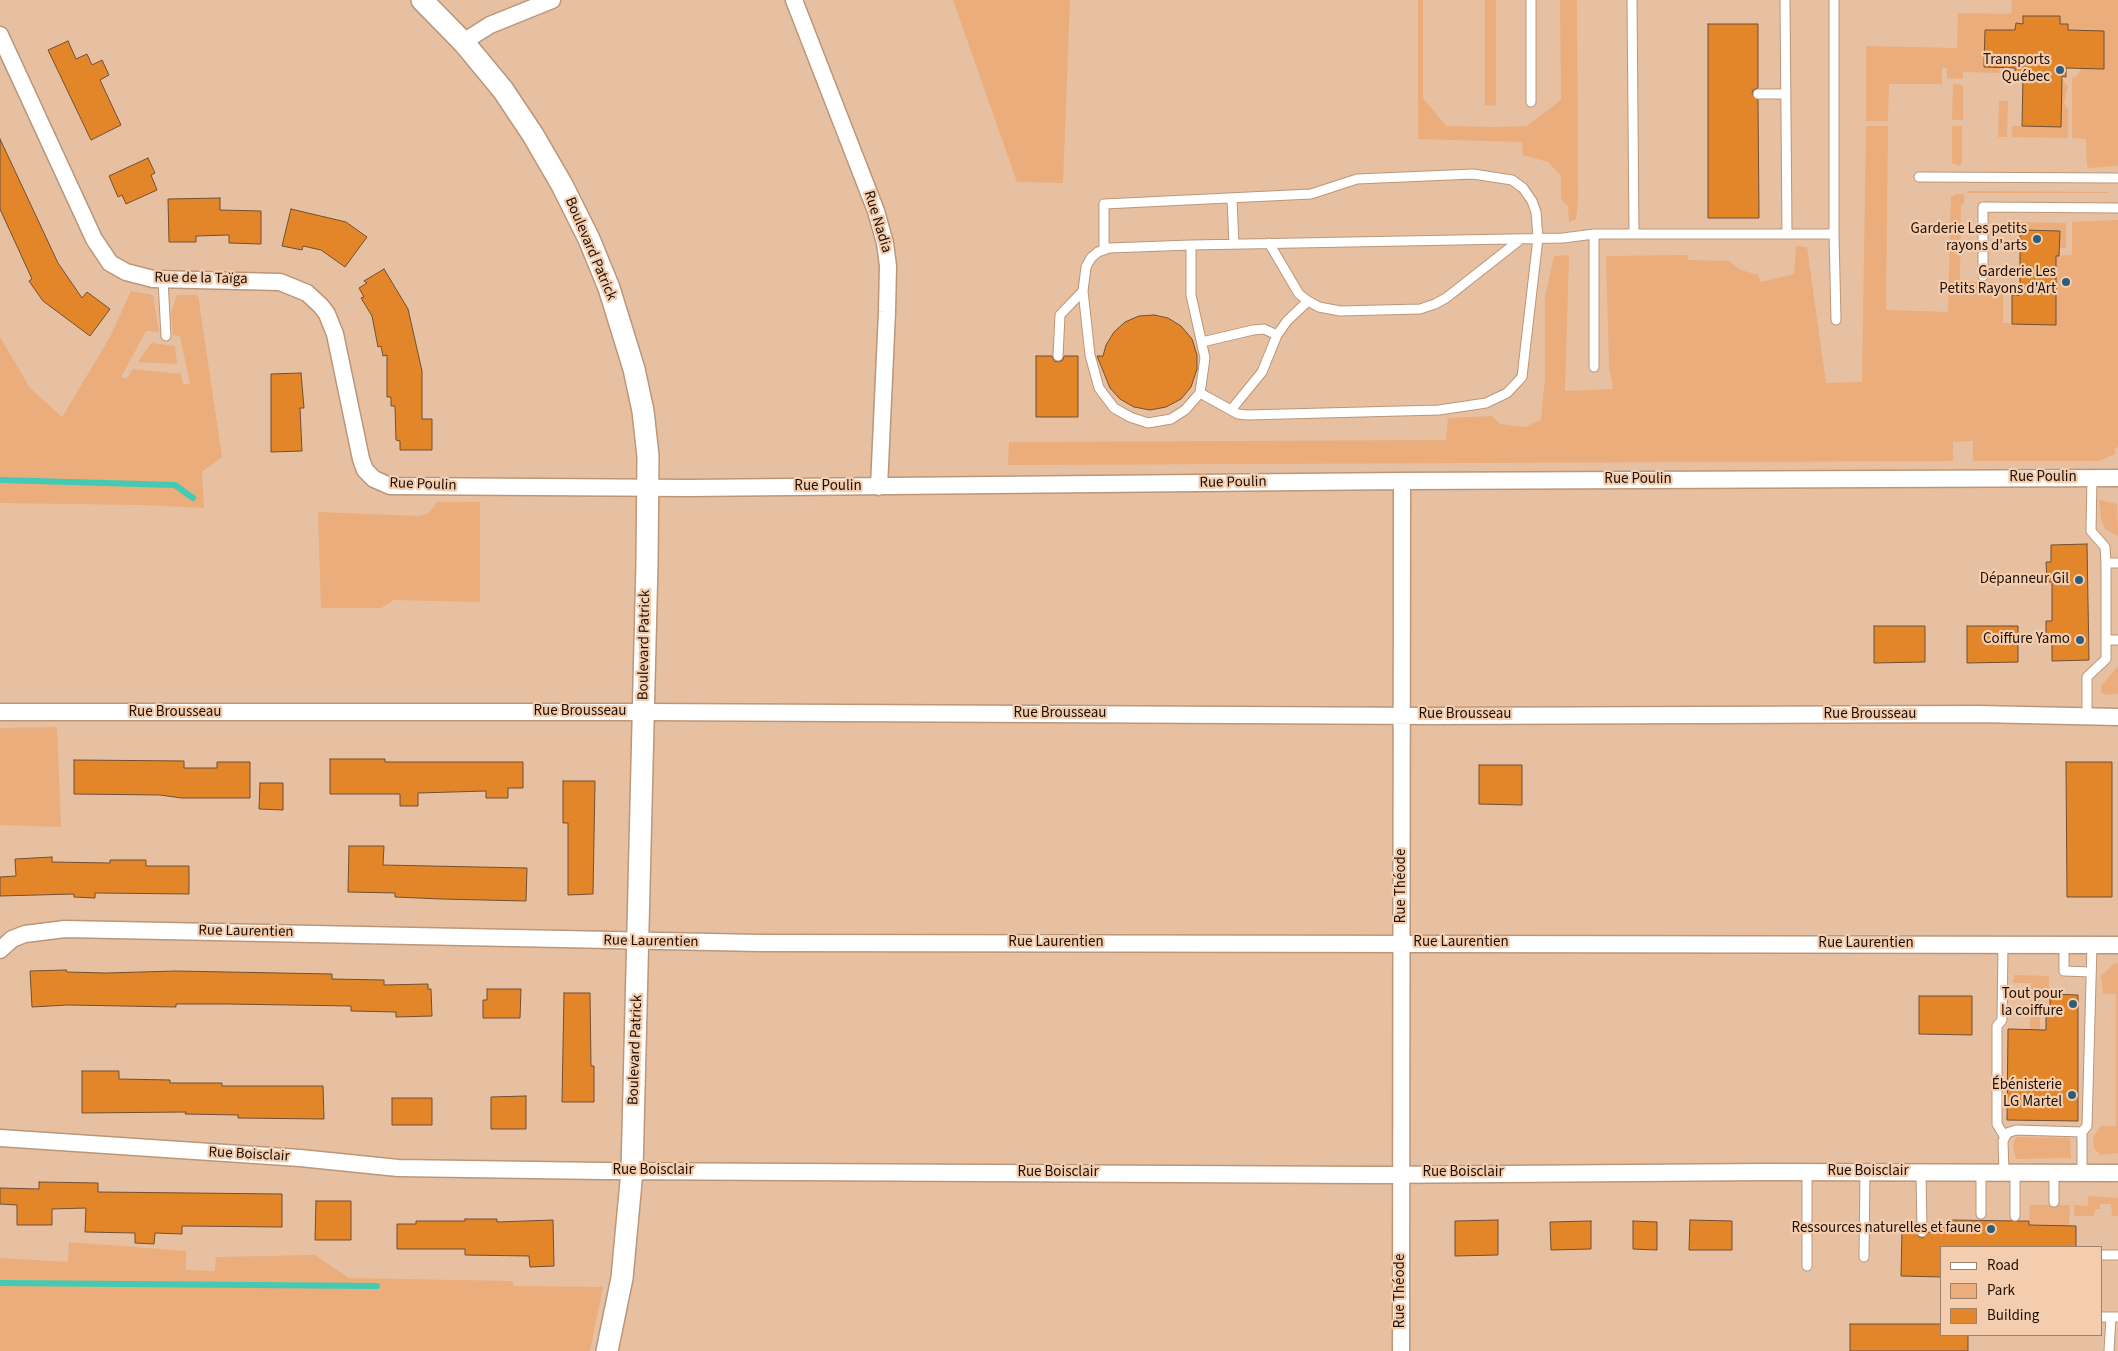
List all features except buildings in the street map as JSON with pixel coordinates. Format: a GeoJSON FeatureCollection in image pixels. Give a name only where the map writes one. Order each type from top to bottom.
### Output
{"type":"FeatureCollection","features":[{"type":"Feature","properties":{"kind":"street","name":"Boulevard Patrick"},"geometry":{"type":"LineString","coordinates":[[422,0],[465,44],[503,90],[547,158],[577,214],[599,262],[619,319],[643,411],[648,456],[639,942],[632,1171],[622,1278],[608,1351]]}},
{"type":"Feature","properties":{"kind":"street"},"geometry":{"type":"LineString","coordinates":[[465,44],[471,37],[490,25],[552,0]]}},
{"type":"Feature","properties":{"kind":"street","name":"Rue Nadia"},"geometry":{"type":"LineString","coordinates":[[794,0],[876,211],[888,258],[879,487]]}},
{"type":"Feature","properties":{"kind":"street","name":"Rue de la Taïga"},"geometry":{"type":"LineString","coordinates":[[0,35],[99,248],[110,263],[126,272],[163,280],[270,281],[299,288],[314,298],[327,314],[335,334],[360,459]]}},
{"type":"Feature","properties":{"kind":"street","name":"Rue Poulin"},"geometry":{"type":"LineString","coordinates":[[360,459],[365,470],[374,479],[390,486],[879,487],[1402,481],[2118,478]]}},
{"type":"Feature","properties":{"kind":"street","name":"Rue Théode"},"geometry":{"type":"LineString","coordinates":[[1401,1351],[1402,481]]}},
{"type":"Feature","properties":{"kind":"street","name":"Rue Brousseau"},"geometry":{"type":"LineString","coordinates":[[1,713],[1977,714],[2118,717]]}},
{"type":"Feature","properties":{"kind":"street","name":"Rue Laurentien"},"geometry":{"type":"LineString","coordinates":[[0,950],[12,939],[26,934],[66,929],[639,942],[2118,945]]}},
{"type":"Feature","properties":{"kind":"street","name":"Rue Boisclair"},"geometry":{"type":"LineString","coordinates":[[0,1138],[300,1158],[398,1168],[632,1171],[1402,1174],[2118,1173]]}},
{"type":"Feature","properties":{"kind":"lane"},"geometry":{"type":"LineString","coordinates":[[1531,0],[1531,102]]}},
{"type":"Feature","properties":{"kind":"lane"},"geometry":{"type":"LineString","coordinates":[[1632,0],[1634,233]]}},
{"type":"Feature","properties":{"kind":"lane"},"geometry":{"type":"LineString","coordinates":[[1786,0],[1787,234]]}},
{"type":"Feature","properties":{"kind":"lane"},"geometry":{"type":"LineString","coordinates":[[1834,0],[1836,320]]}},
{"type":"Feature","properties":{"kind":"lane"},"geometry":{"type":"LineString","coordinates":[[1758,94],[1786,94]]}},
{"type":"Feature","properties":{"kind":"lane"},"geometry":{"type":"LineString","coordinates":[[1104,250],[1104,204],[1232,200],[1311,194],[1357,179],[1473,174],[1512,180],[1523,188],[1532,201],[1536,212],[1538,238],[1522,377],[1507,393],[1486,403],[1439,410],[1247,415],[1231,410],[1200,393]]}},
{"type":"Feature","properties":{"kind":"lane"},"geometry":{"type":"LineString","coordinates":[[1919,177],[2118,178]]}},
{"type":"Feature","properties":{"kind":"lane"},"geometry":{"type":"LineString","coordinates":[[1232,200],[1234,244]]}},
{"type":"Feature","properties":{"kind":"lane"},"geometry":{"type":"LineString","coordinates":[[1983,276],[1983,207],[2118,208]]}},
{"type":"Feature","properties":{"kind":"lane"},"geometry":{"type":"LineString","coordinates":[[1191,245],[1191,295],[1205,358],[1200,393],[1185,410],[1171,419],[1148,423],[1130,417],[1114,408],[1099,388],[1090,355],[1083,290],[1088,262],[1098,252],[1104,250],[1191,245],[1563,238],[1594,234],[1634,233],[1834,234]]}},
{"type":"Feature","properties":{"kind":"lane"},"geometry":{"type":"LineString","coordinates":[[1594,234],[1594,367]]}},
{"type":"Feature","properties":{"kind":"lane"},"geometry":{"type":"LineString","coordinates":[[1269,243],[1299,294],[1308,301],[1340,311],[1420,309],[1446,298],[1521,239]]}},
{"type":"Feature","properties":{"kind":"lane"},"geometry":{"type":"LineString","coordinates":[[163,280],[166,336]]}},
{"type":"Feature","properties":{"kind":"lane"},"geometry":{"type":"LineString","coordinates":[[1058,356],[1060,315],[1083,290]]}},
{"type":"Feature","properties":{"kind":"lane"},"geometry":{"type":"LineString","coordinates":[[1231,410],[1262,372],[1277,334],[1287,321],[1308,301]]}},
{"type":"Feature","properties":{"kind":"lane"},"geometry":{"type":"LineString","coordinates":[[1202,342],[1253,330],[1264,329],[1277,334]]}},
{"type":"Feature","properties":{"kind":"lane"},"geometry":{"type":"LineString","coordinates":[[2087,717],[2087,677],[2106,659],[2105,547],[2091,531],[2092,478]]}},
{"type":"Feature","properties":{"kind":"lane"},"geometry":{"type":"LineString","coordinates":[[2106,563],[2118,563]]}},
{"type":"Feature","properties":{"kind":"lane"},"geometry":{"type":"LineString","coordinates":[[2106,640],[2118,640]]}},
{"type":"Feature","properties":{"kind":"lane"},"geometry":{"type":"LineString","coordinates":[[2003,945],[2002,1020],[1997,1026],[1997,1124],[2004,1136],[2016,1216]]}},
{"type":"Feature","properties":{"kind":"lane"},"geometry":{"type":"LineString","coordinates":[[2064,945],[2064,971],[2091,972]]}},
{"type":"Feature","properties":{"kind":"lane"},"geometry":{"type":"LineString","coordinates":[[2082,1173],[2082,1132],[2087,1126],[2092,945]]}},
{"type":"Feature","properties":{"kind":"lane"},"geometry":{"type":"LineString","coordinates":[[2004,1136],[2015,1130],[2082,1132]]}},
{"type":"Feature","properties":{"kind":"lane"},"geometry":{"type":"LineString","coordinates":[[1807,1172],[1807,1266]]}},
{"type":"Feature","properties":{"kind":"lane"},"geometry":{"type":"LineString","coordinates":[[1864,1257],[1865,1172]]}},
{"type":"Feature","properties":{"kind":"lane"},"geometry":{"type":"LineString","coordinates":[[1981,1172],[1981,1214]]}},
{"type":"Feature","properties":{"kind":"lane"},"geometry":{"type":"LineString","coordinates":[[1921,1173],[1922,1232]]}},
{"type":"Feature","properties":{"kind":"lane"},"geometry":{"type":"LineString","coordinates":[[2054,1173],[2054,1202]]}},
{"type":"Feature","properties":{"kind":"lane"},"geometry":{"type":"LineString","coordinates":[[2103,1255],[2118,1255]]}},
{"type":"Feature","properties":{"kind":"lane"},"geometry":{"type":"LineString","coordinates":[[2109,1351],[2110,1317]]}},
{"type":"Feature","properties":{"kind":"green space"},"geometry":{"type":"Polygon","coordinates":[[[953,0],[1070,0],[1063,183],[1017,182],[953,0]]]}},
{"type":"Feature","properties":{"kind":"green space"},"geometry":{"type":"Polygon","coordinates":[[[1418,0],[1423,0],[1423,98],[1446,126],[1495,127],[1527,126],[1561,100],[1560,0],[1577,0],[1578,199],[1576,219],[1569,222],[1568,206],[1561,199],[1561,176],[1548,162],[1523,155],[1522,142],[1418,139],[1418,0]]]}},
{"type":"Feature","properties":{"kind":"green space"},"geometry":{"type":"Polygon","coordinates":[[[1485,0],[1496,0],[1496,106],[1485,105],[1485,0]]]}},
{"type":"Feature","properties":{"kind":"green space"},"geometry":{"type":"Polygon","coordinates":[[[2012,0],[2118,0],[2118,166],[2089,168],[2087,166],[2086,139],[2072,138],[2072,78],[2077,76],[2081,69],[2104,69],[2104,31],[2068,30],[2068,24],[2060,24],[2060,16],[2023,16],[2023,24],[2016,23],[2015,30],[1985,30],[1984,67],[2000,67],[1999,73],[1963,72],[1963,79],[1947,78],[1947,68],[1942,68],[1942,84],[1889,84],[1888,121],[1866,121],[1866,46],[1957,48],[1958,13],[2011,14],[2012,0]]]}},
{"type":"Feature","properties":{"kind":"green space"},"geometry":{"type":"Polygon","coordinates":[[[2058,76],[2068,86],[2064,103],[2068,109],[2068,138],[2012,137],[2012,126],[2061,127],[2058,76]]]}},
{"type":"Feature","properties":{"kind":"green space"},"geometry":{"type":"Polygon","coordinates":[[[1953,84],[1963,85],[1963,120],[1952,120],[1953,84]]]}},
{"type":"Feature","properties":{"kind":"green space"},"geometry":{"type":"Polygon","coordinates":[[[1999,101],[2008,101],[2007,137],[1998,137],[1999,101]]]}},
{"type":"Feature","properties":{"kind":"green space"},"geometry":{"type":"Polygon","coordinates":[[[1866,126],[1888,126],[1886,310],[1948,312],[1951,197],[1956,194],[1964,194],[1964,204],[1961,205],[1960,282],[1994,282],[1994,286],[2003,286],[2003,323],[2056,325],[2056,256],[2072,255],[2072,222],[2118,220],[2118,447],[2115,449],[2115,454],[2099,461],[1973,461],[1973,441],[1953,442],[1953,461],[1008,465],[1009,442],[1446,440],[1448,418],[1492,416],[1500,424],[1525,427],[1541,420],[1545,379],[1545,297],[1554,256],[1569,255],[1565,391],[1613,389],[1609,367],[1606,256],[1687,255],[1688,260],[1729,261],[1741,270],[1758,275],[1761,282],[1794,274],[1796,246],[1807,247],[1826,383],[1862,382],[1866,126]]]}},
{"type":"Feature","properties":{"kind":"green space"},"geometry":{"type":"Polygon","coordinates":[[[1952,126],[1962,126],[1962,163],[1959,166],[1952,163],[1952,126]]]}},
{"type":"Feature","properties":{"kind":"green space"},"geometry":{"type":"Polygon","coordinates":[[[1967,191],[2108,192],[2108,193],[1967,193],[1967,191]]]}},
{"type":"Feature","properties":{"kind":"green space"},"geometry":{"type":"Polygon","coordinates":[[[2011,222],[2066,223],[2066,248],[2059,248],[2060,231],[2021,230],[2020,234],[2012,234],[2011,222]]]}},
{"type":"Feature","properties":{"kind":"green space"},"geometry":{"type":"Polygon","coordinates":[[[131,291],[153,295],[159,332],[146,331],[121,377],[126,379],[133,369],[181,374],[183,384],[190,384],[180,336],[173,335],[171,313],[177,295],[198,295],[222,457],[202,472],[204,508],[0,503],[0,337],[30,388],[62,417],[110,337],[131,291]]]}},
{"type":"Feature","properties":{"kind":"green space"},"geometry":{"type":"Polygon","coordinates":[[[151,343],[175,346],[177,364],[138,362],[151,343]]]}},
{"type":"Feature","properties":{"kind":"green space"},"geometry":{"type":"Polygon","coordinates":[[[2099,500],[2117,504],[2118,536],[2105,529],[2101,519],[2099,500]]]}},
{"type":"Feature","properties":{"kind":"green space"},"geometry":{"type":"Polygon","coordinates":[[[437,502],[480,502],[480,602],[394,600],[381,608],[321,608],[318,512],[420,516],[429,513],[437,502]]]}},
{"type":"Feature","properties":{"kind":"green space"},"geometry":{"type":"Polygon","coordinates":[[[2118,666],[2118,694],[2105,695],[2101,692],[2101,686],[2118,666]]]}},
{"type":"Feature","properties":{"kind":"green space"},"geometry":{"type":"Polygon","coordinates":[[[57,727],[61,827],[0,825],[0,728],[57,727]]]}},
{"type":"Feature","properties":{"kind":"green space"},"geometry":{"type":"Polygon","coordinates":[[[2115,963],[2118,964],[2118,1153],[2100,1155],[2094,1148],[2093,1138],[2100,1126],[2116,1126],[2116,994],[2103,994],[2101,976],[2115,963]]]}},
{"type":"Feature","properties":{"kind":"green space"},"geometry":{"type":"Polygon","coordinates":[[[2014,975],[2049,976],[2049,993],[2040,993],[2040,1030],[2030,1029],[2031,983],[2013,983],[2014,975]]]}},
{"type":"Feature","properties":{"kind":"green space"},"geometry":{"type":"Polygon","coordinates":[[[2016,1137],[2070,1138],[2071,1158],[2016,1159],[2013,1145],[2016,1137]]]}},
{"type":"Feature","properties":{"kind":"green space"},"geometry":{"type":"Polygon","coordinates":[[[2088,1196],[2118,1198],[2118,1216],[2112,1216],[2111,1204],[2100,1204],[2100,1209],[2095,1209],[2094,1216],[2074,1216],[2074,1205],[2088,1206],[2088,1196]]]}},
{"type":"Feature","properties":{"kind":"green space"},"geometry":{"type":"Polygon","coordinates":[[[2030,1205],[2070,1205],[2069,1225],[2029,1225],[2030,1205]]]}},
{"type":"Feature","properties":{"kind":"green space"},"geometry":{"type":"Polygon","coordinates":[[[69,1242],[186,1251],[186,1270],[215,1271],[216,1257],[315,1255],[349,1278],[513,1281],[513,1286],[603,1287],[590,1351],[0,1351],[0,1258],[68,1262],[69,1242]]]}},
{"type":"Feature","properties":{"kind":"waterway"},"geometry":{"type":"LineString","coordinates":[[0,480],[175,485],[193,498]]}},
{"type":"Feature","properties":{"kind":"waterway"},"geometry":{"type":"LineString","coordinates":[[0,1283],[377,1286]]}},
{"type":"Feature","properties":{"kind":"place","name":"Transports Québec"},"geometry":{"type":"Point","coordinates":[2060,70]}},
{"type":"Feature","properties":{"kind":"place","name":"Garderie Les petits rayons d'arts"},"geometry":{"type":"Point","coordinates":[2037,239]}},
{"type":"Feature","properties":{"kind":"place","name":"Garderie Les Petits Rayons d'Art"},"geometry":{"type":"Point","coordinates":[2066,282]}},
{"type":"Feature","properties":{"kind":"place","name":"Dépanneur Gil"},"geometry":{"type":"Point","coordinates":[2079,580]}},
{"type":"Feature","properties":{"kind":"place","name":"Coiffure Yamo"},"geometry":{"type":"Point","coordinates":[2080,640]}},
{"type":"Feature","properties":{"kind":"place","name":"Tout pour la coiffure"},"geometry":{"type":"Point","coordinates":[2073,1004]}},
{"type":"Feature","properties":{"kind":"place","name":"Ébénisterie LG Martel"},"geometry":{"type":"Point","coordinates":[2072,1095]}},
{"type":"Feature","properties":{"kind":"place","name":"Ressources naturelles et faune"},"geometry":{"type":"Point","coordinates":[1991,1229]}}]}
